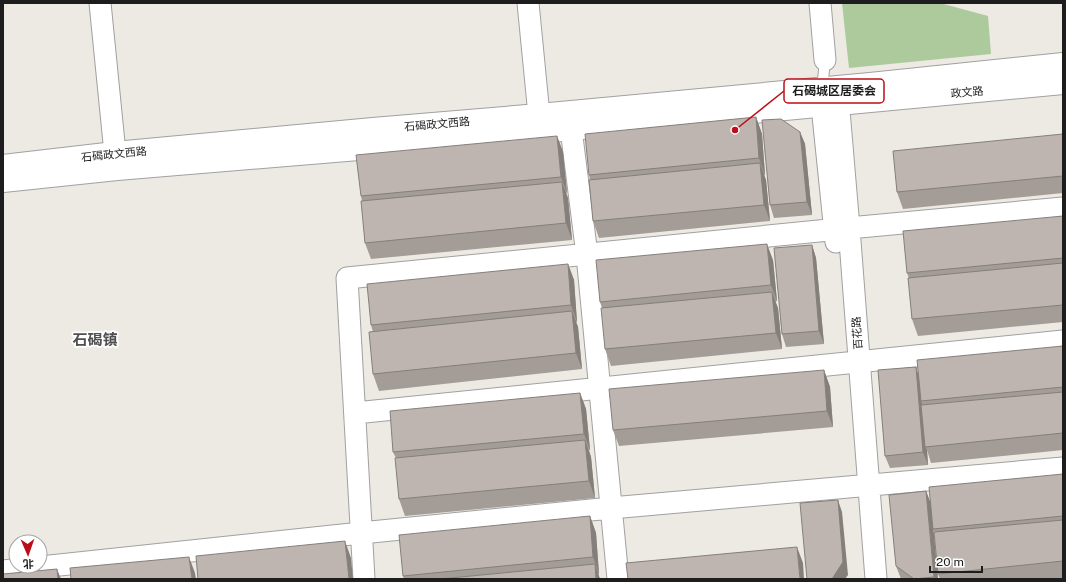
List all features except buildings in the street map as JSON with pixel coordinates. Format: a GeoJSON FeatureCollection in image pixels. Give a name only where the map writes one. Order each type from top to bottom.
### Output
{"type":"FeatureCollection","features":[{"type":"Feature","properties":{"kind":"street"},"geometry":{"type":"LineString","coordinates":[[100,3],[116,153]]}},
{"type":"Feature","properties":{"kind":"street"},"geometry":{"type":"LineString","coordinates":[[528,3],[539,115]]}},
{"type":"Feature","properties":{"kind":"street"},"geometry":{"type":"LineString","coordinates":[[820,3],[825,60]]}},
{"type":"Feature","properties":{"kind":"street","name":"政文路"},"geometry":{"type":"LineString","coordinates":[[870,93],[1063,64]]}},
{"type":"Feature","properties":{"kind":"street","name":"政文路"},"geometry":{"type":"LineString","coordinates":[[870,93],[1063,83]]}},
{"type":"Feature","properties":{"kind":"street","name":"石碣政文西路"},"geometry":{"type":"LineString","coordinates":[[3,166],[116,153],[539,115],[870,93]]}},
{"type":"Feature","properties":{"kind":"street","name":"石碣政文西路"},"geometry":{"type":"LineString","coordinates":[[3,181],[117,169],[467,140],[571,129],[830,96]]}},
{"type":"Feature","properties":{"kind":"street","name":"百花路"},"geometry":{"type":"LineString","coordinates":[[830,96],[862,486],[876,579]]}},
{"type":"Feature","properties":{"kind":"street"},"geometry":{"type":"LineString","coordinates":[[571,129],[587,254],[618,579]]}},
{"type":"Feature","properties":{"kind":"street"},"geometry":{"type":"LineString","coordinates":[[364,579],[347,278],[842,228],[1063,208]]}},
{"type":"Feature","properties":{"kind":"street"},"geometry":{"type":"LineString","coordinates":[[355,413],[1063,341]]}},
{"type":"Feature","properties":{"kind":"street"},"geometry":{"type":"LineString","coordinates":[[3,571],[611,508],[1063,468]]}},
{"type":"Feature","properties":{"kind":"street","name":"百花路"},"geometry":{"type":"LineString","coordinates":[[862,486],[862,579]]}},
{"type":"Feature","properties":{"kind":"lane"},"geometry":{"type":"LineString","coordinates":[[825,60],[830,96]]}},
{"type":"Feature","properties":{"kind":"lane"},"geometry":{"type":"LineString","coordinates":[[825,60],[830,96]]}},
{"type":"Feature","properties":{"kind":"green space"},"geometry":{"type":"Polygon","coordinates":[[[842,3],[940,3],[988,16],[991,54],[849,68],[842,3]]]}},
{"type":"Feature","properties":{"kind":"place","name":"石碣城区居委会"},"geometry":{"type":"Point","coordinates":[735,130]}},
{"type":"Feature","properties":{"kind":"district","name":"石碣镇"},"geometry":{"type":"Point","coordinates":[95,340]}}]}
